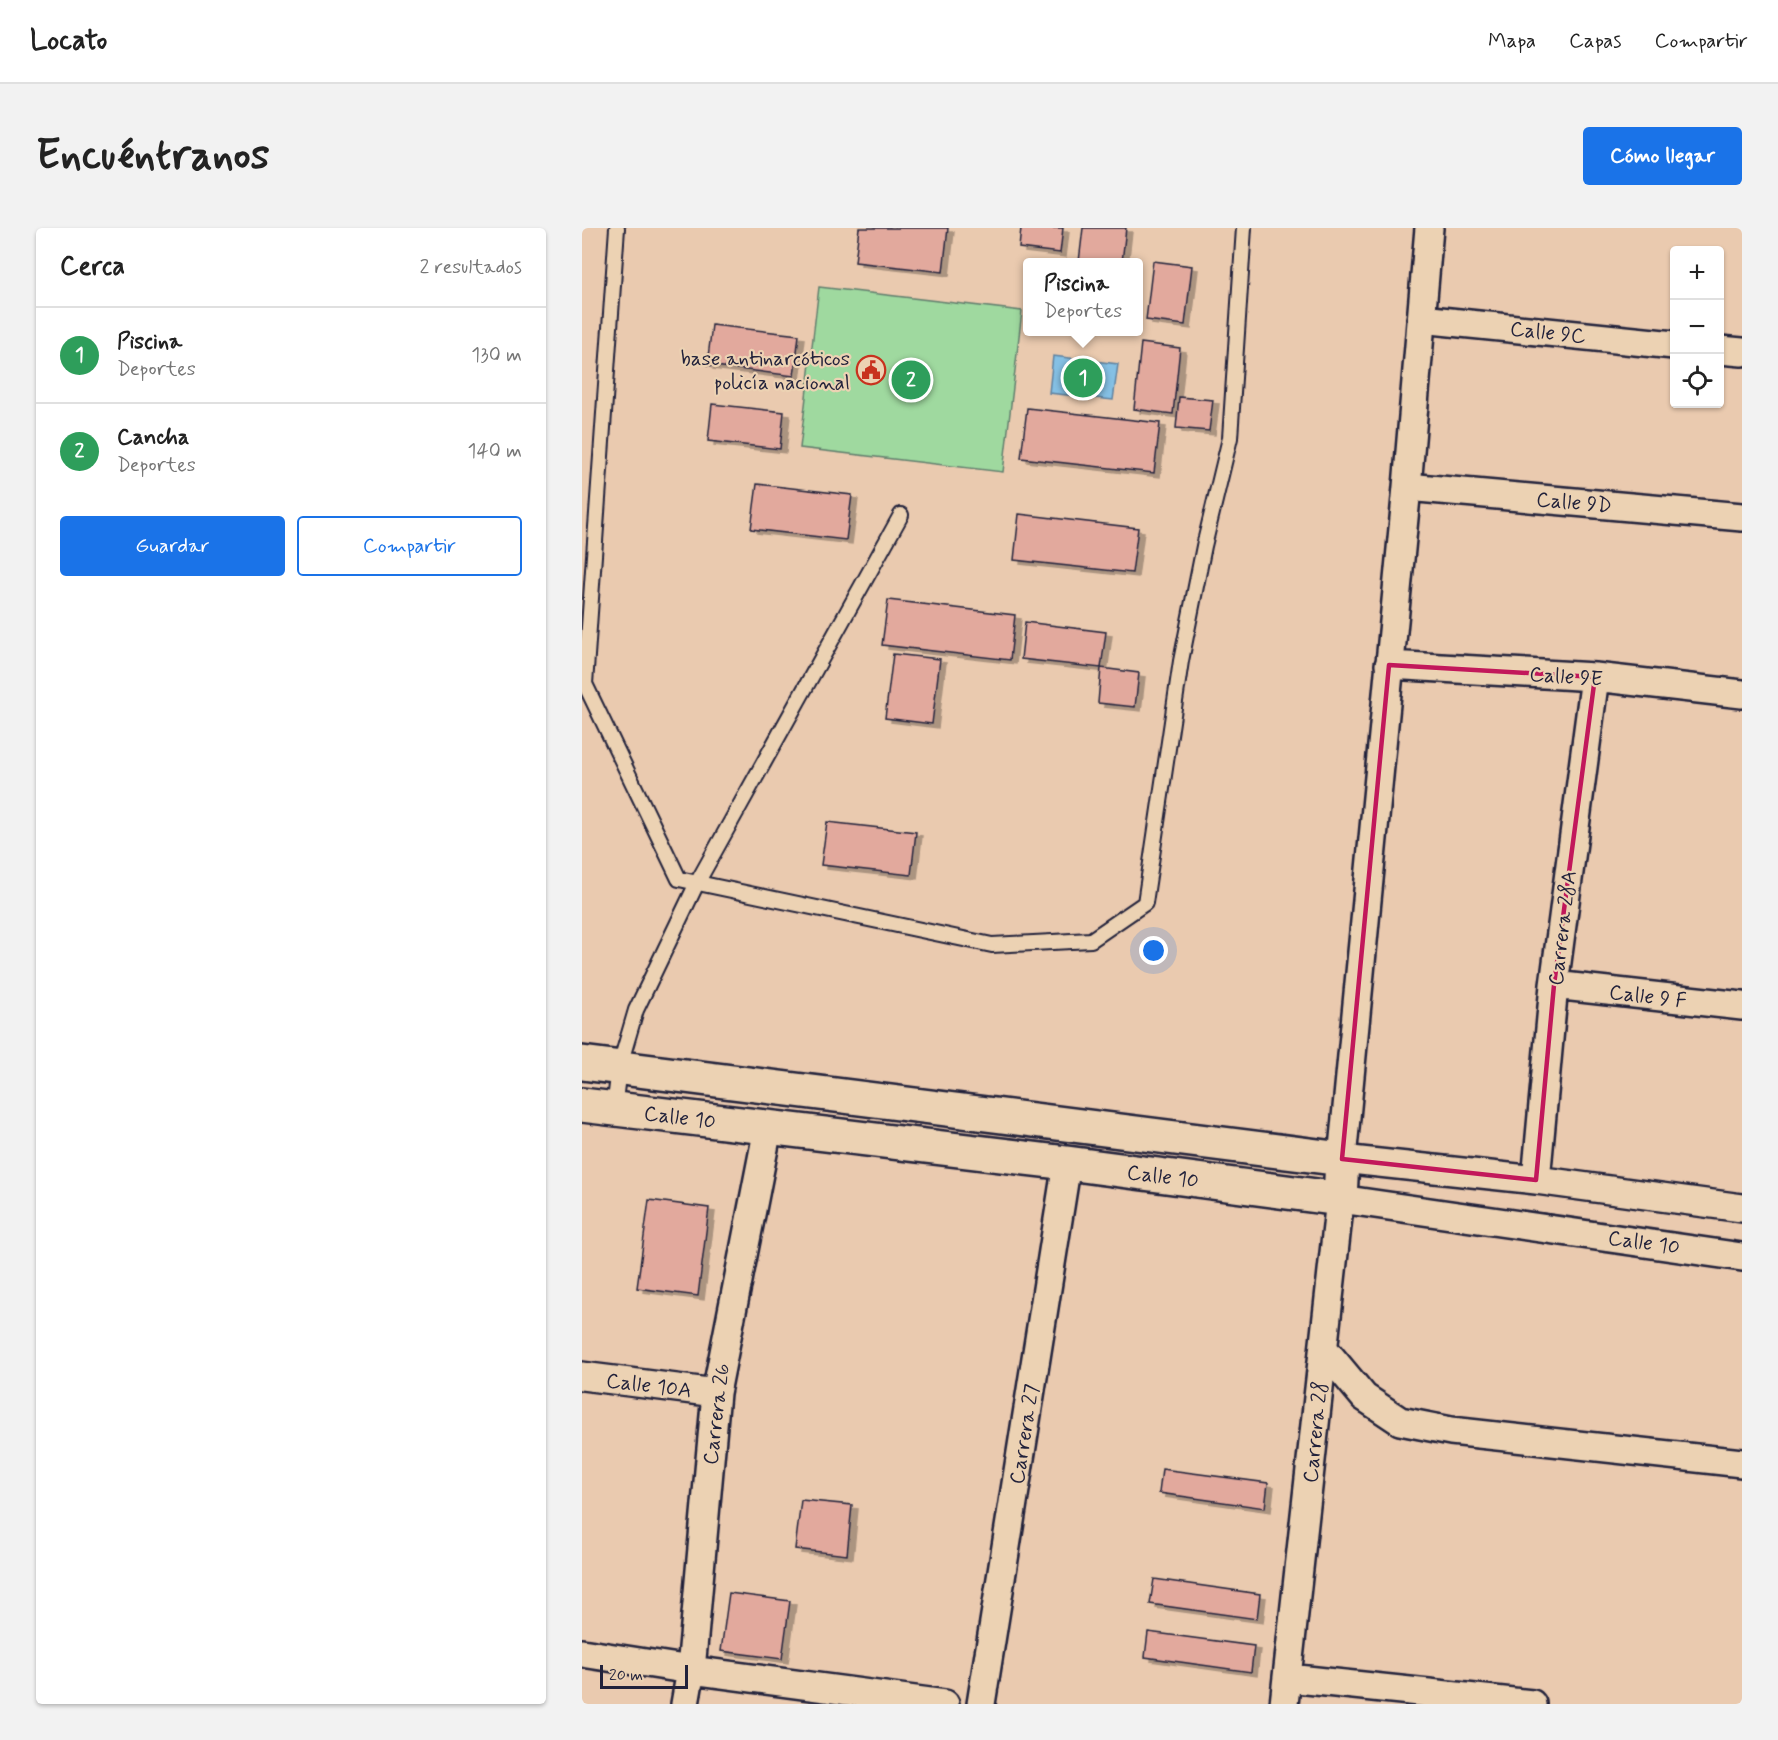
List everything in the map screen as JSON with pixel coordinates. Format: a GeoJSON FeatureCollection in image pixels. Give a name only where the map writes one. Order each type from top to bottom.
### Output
{"type":"FeatureCollection","features":[{"type":"Feature","properties":{"kind":"street"},"geometry":{"type":"LineString","coordinates":[[1342,1159],[1407,487],[1429,228]]}},
{"type":"Feature","properties":{"kind":"street","name":"Calle 9C"},"geometry":{"type":"LineString","coordinates":[[1421,319],[1670,345]]}},
{"type":"Feature","properties":{"kind":"street"},"geometry":{"type":"LineString","coordinates":[[1724,350],[1742,352]]}},
{"type":"Feature","properties":{"kind":"street","name":"Calle 9D"},"geometry":{"type":"LineString","coordinates":[[1407,487],[1742,517]]}},
{"type":"Feature","properties":{"kind":"street","name":"Calle 9E"},"geometry":{"type":"LineString","coordinates":[[1389,665],[1595,677],[1742,694]]}},
{"type":"Feature","properties":{"kind":"street","name":"Carrera 28A"},"geometry":{"type":"LineString","coordinates":[[1536,1180],[1554,985],[1595,677]]}},
{"type":"Feature","properties":{"kind":"street","name":"Calle 9 F"},"geometry":{"type":"LineString","coordinates":[[1554,985],[1742,1006]]}},
{"type":"Feature","properties":{"kind":"street","name":"Calle 10"},"geometry":{"type":"LineString","coordinates":[[582,1063],[1342,1159],[1536,1180],[1742,1208]]}},
{"type":"Feature","properties":{"kind":"street","name":"Calle 10"},"geometry":{"type":"LineString","coordinates":[[598,1107],[1066,1163],[1340,1199],[1742,1257]]}},
{"type":"Feature","properties":{"kind":"street","name":"Carrera 26"},"geometry":{"type":"LineString","coordinates":[[685,1704],[691,1670],[716,1394],[768,1128]]}},
{"type":"Feature","properties":{"kind":"street","name":"Carrera 28"},"geometry":{"type":"LineString","coordinates":[[1286,1691],[1340,1199],[1342,1159]]}},
{"type":"Feature","properties":{"kind":"street","name":"Carrera 27"},"geometry":{"type":"LineString","coordinates":[[981,1704],[1066,1163]]}},
{"type":"Feature","properties":{"kind":"street"},"geometry":{"type":"LineString","coordinates":[[1324,1349],[1364,1397],[1400,1421],[1451,1431],[1742,1463]]}},
{"type":"Feature","properties":{"kind":"street","name":"Calle 10A"},"geometry":{"type":"LineString","coordinates":[[582,1376],[716,1394]]}},
{"type":"Feature","properties":{"kind":"street"},"geometry":{"type":"LineString","coordinates":[[582,1653],[945,1704]]}},
{"type":"Feature","properties":{"kind":"street"},"geometry":{"type":"LineString","coordinates":[[1286,1691],[1532,1704]]}},
{"type":"Feature","properties":{"kind":"lane"},"geometry":{"type":"LineString","coordinates":[[617,228],[585,684],[679,879],[992,945],[1091,940],[1145,903],[1181,661],[1204,546],[1230,438],[1244,228]]}},
{"type":"Feature","properties":{"kind":"lane"},"geometry":{"type":"LineString","coordinates":[[598,1107],[619,1068],[636,1010],[697,883],[901,515]]}},
{"type":"Feature","properties":{"kind":"highlighted area"},"geometry":{"type":"Polygon","coordinates":[[[1389,665],[1595,677],[1554,985],[1536,1180],[1342,1159],[1389,665]]]}},
{"type":"Feature","properties":{"kind":"green space"},"geometry":{"type":"Polygon","coordinates":[[[819,287],[1022,311],[1003,472],[800,448],[819,287]]]}},
{"type":"Feature","properties":{"kind":"water"},"geometry":{"type":"Polygon","coordinates":[[[1053,356],[1118,364],[1113,400],[1049,393],[1053,356]]]}},
{"type":"Feature","properties":{"kind":"building"},"geometry":{"type":"Polygon","coordinates":[[[859,228],[948,228],[943,272],[855,262],[859,228]]]}},
{"type":"Feature","properties":{"kind":"building"},"geometry":{"type":"Polygon","coordinates":[[[1021,228],[1063,228],[1060,253],[1019,248],[1021,228]]]}},
{"type":"Feature","properties":{"kind":"building"},"geometry":{"type":"Polygon","coordinates":[[[1083,228],[1126,228],[1122,258],[1079,258],[1083,228]]]}},
{"type":"Feature","properties":{"kind":"building"},"geometry":{"type":"Polygon","coordinates":[[[1153,261],[1192,266],[1185,325],[1146,320],[1153,261]]]}},
{"type":"Feature","properties":{"kind":"building"},"geometry":{"type":"Polygon","coordinates":[[[712,325],[799,335],[794,376],[707,365],[712,325]]]}},
{"type":"Feature","properties":{"kind":"building"},"geometry":{"type":"Polygon","coordinates":[[[1141,343],[1180,348],[1173,414],[1134,409],[1141,343]]]}},
{"type":"Feature","properties":{"kind":"building"},"geometry":{"type":"Polygon","coordinates":[[[1179,397],[1213,400],[1209,431],[1176,428],[1179,397]]]}},
{"type":"Feature","properties":{"kind":"building"},"geometry":{"type":"Polygon","coordinates":[[[712,404],[784,412],[780,449],[708,441],[712,404]]]}},
{"type":"Feature","properties":{"kind":"building"},"geometry":{"type":"Polygon","coordinates":[[[1027,408],[1160,423],[1154,473],[1021,458],[1027,408]]]}},
{"type":"Feature","properties":{"kind":"building"},"geometry":{"type":"Polygon","coordinates":[[[757,484],[852,495],[846,540],[751,529],[757,484]]]}},
{"type":"Feature","properties":{"kind":"building"},"geometry":{"type":"Polygon","coordinates":[[[1019,514],[1138,528],[1132,573],[1014,560],[1019,514]]]}},
{"type":"Feature","properties":{"kind":"building"},"geometry":{"type":"Polygon","coordinates":[[[888,600],[1015,615],[1010,660],[882,645],[888,600]]]}},
{"type":"Feature","properties":{"kind":"building"},"geometry":{"type":"Polygon","coordinates":[[[1025,622],[1106,632],[1101,668],[1021,659],[1025,622]]]}},
{"type":"Feature","properties":{"kind":"building"},"geometry":{"type":"Polygon","coordinates":[[[893,654],[940,659],[932,724],[885,718],[893,654]]]}},
{"type":"Feature","properties":{"kind":"building"},"geometry":{"type":"Polygon","coordinates":[[[1101,668],[1139,673],[1135,707],[1098,703],[1101,668]]]}},
{"type":"Feature","properties":{"kind":"building"},"geometry":{"type":"Polygon","coordinates":[[[827,822],[916,832],[911,875],[821,865],[827,822]]]}},
{"type":"Feature","properties":{"kind":"building"},"geometry":{"type":"Polygon","coordinates":[[[649,1200],[709,1208],[698,1296],[637,1288],[649,1200]]]}},
{"type":"Feature","properties":{"kind":"building"},"geometry":{"type":"Polygon","coordinates":[[[1162,1469],[1268,1483],[1265,1508],[1159,1493],[1162,1469]]]}},
{"type":"Feature","properties":{"kind":"building"},"geometry":{"type":"Polygon","coordinates":[[[801,1500],[852,1505],[847,1555],[795,1549],[801,1500]]]}},
{"type":"Feature","properties":{"kind":"building"},"geometry":{"type":"Polygon","coordinates":[[[1154,1579],[1260,1594],[1257,1619],[1150,1604],[1154,1579]]]}},
{"type":"Feature","properties":{"kind":"building"},"geometry":{"type":"Polygon","coordinates":[[[729,1593],[790,1601],[782,1659],[721,1651],[729,1593]]]}},
{"type":"Feature","properties":{"kind":"building"},"geometry":{"type":"Polygon","coordinates":[[[1148,1632],[1254,1646],[1251,1672],[1145,1657],[1148,1632]]]}},
{"type":"Feature","properties":{"kind":"place","name":"base antinarcóticos policía nacional"},"geometry":{"type":"Point","coordinates":[871,370]}},
{"type":"Feature","properties":{"kind":"place","name":"Piscina"},"geometry":{"type":"Point","coordinates":[1083,378]}},
{"type":"Feature","properties":{"kind":"place","name":"Cancha"},"geometry":{"type":"Point","coordinates":[911,380]}}]}
